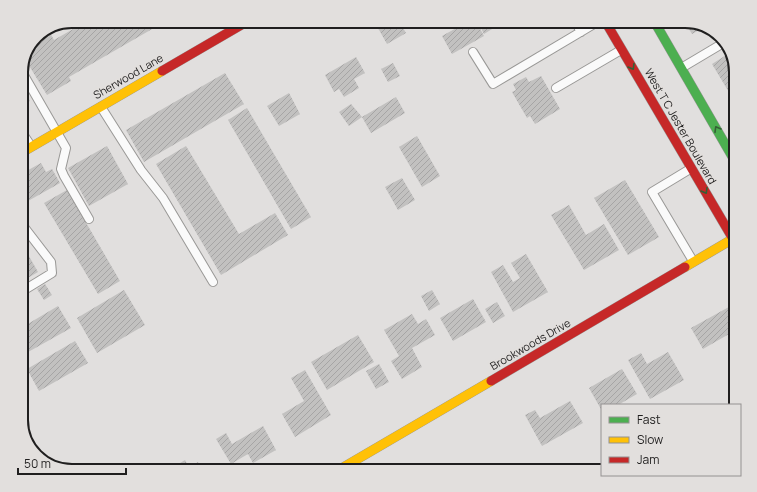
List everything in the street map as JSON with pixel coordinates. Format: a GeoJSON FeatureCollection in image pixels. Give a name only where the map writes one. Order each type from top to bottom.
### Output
{"type":"FeatureCollection","features":[{"type":"Feature","properties":{"kind":"street","name":"Sherwood Lane"},"geometry":{"type":"LineString","coordinates":[[28,149],[235,28]]}},
{"type":"Feature","properties":{"kind":"street","name":"West T C Jester Boulevard"},"geometry":{"type":"LineString","coordinates":[[609,28],[729,230]]}},
{"type":"Feature","properties":{"kind":"street"},"geometry":{"type":"LineString","coordinates":[[658,28],[729,151]]}},
{"type":"Feature","properties":{"kind":"street","name":"Brookwoods Drive"},"geometry":{"type":"LineString","coordinates":[[349,464],[693,262],[729,243]]}},
{"type":"Feature","properties":{"kind":"lane"},"geometry":{"type":"LineString","coordinates":[[579,28],[581,32]]}},
{"type":"Feature","properties":{"kind":"lane"},"geometry":{"type":"LineString","coordinates":[[473,52],[493,84],[588,28]]}},
{"type":"Feature","properties":{"kind":"lane"},"geometry":{"type":"LineString","coordinates":[[682,68],[720,45]]}},
{"type":"Feature","properties":{"kind":"lane"},"geometry":{"type":"LineString","coordinates":[[556,88],[622,50]]}},
{"type":"Feature","properties":{"kind":"lane"},"geometry":{"type":"LineString","coordinates":[[28,82],[66,148],[61,170],[89,219]]}},
{"type":"Feature","properties":{"kind":"lane"},"geometry":{"type":"LineString","coordinates":[[101,106],[141,170],[163,198],[214,282]]}},
{"type":"Feature","properties":{"kind":"lane"},"geometry":{"type":"LineString","coordinates":[[28,142],[31,147]]}},
{"type":"Feature","properties":{"kind":"lane"},"geometry":{"type":"LineString","coordinates":[[692,168],[652,192],[693,262]]}},
{"type":"Feature","properties":{"kind":"lane"},"geometry":{"type":"LineString","coordinates":[[28,231],[51,262],[52,273],[28,288]]}},
{"type":"Feature","properties":{"kind":"building"},"geometry":{"type":"Polygon","coordinates":[[[75,28],[154,28],[69,77],[71,81],[47,95],[28,65],[29,60],[37,45],[47,35],[50,33],[54,40],[75,28]]]}},
{"type":"Feature","properties":{"kind":"building"},"geometry":{"type":"Polygon","coordinates":[[[378,28],[403,28],[406,33],[387,44],[378,28]]]}},
{"type":"Feature","properties":{"kind":"building"},"geometry":{"type":"Polygon","coordinates":[[[456,28],[480,28],[484,36],[452,54],[442,36],[456,28]]]}},
{"type":"Feature","properties":{"kind":"building"},"geometry":{"type":"Polygon","coordinates":[[[481,28],[494,28],[484,34],[481,28]]]}},
{"type":"Feature","properties":{"kind":"building"},"geometry":{"type":"Polygon","coordinates":[[[688,28],[700,30],[692,34],[688,28]]]}},
{"type":"Feature","properties":{"kind":"building"},"geometry":{"type":"Polygon","coordinates":[[[726,55],[729,72],[729,92],[712,64],[726,55]]]}},
{"type":"Feature","properties":{"kind":"building"},"geometry":{"type":"Polygon","coordinates":[[[356,57],[365,73],[354,79],[359,88],[344,97],[339,89],[334,92],[325,75],[356,57]]]}},
{"type":"Feature","properties":{"kind":"building"},"geometry":{"type":"Polygon","coordinates":[[[393,63],[400,76],[388,82],[381,69],[393,63]]]}},
{"type":"Feature","properties":{"kind":"building"},"geometry":{"type":"Polygon","coordinates":[[[225,73],[244,104],[144,162],[126,130],[225,73]]]}},
{"type":"Feature","properties":{"kind":"building"},"geometry":{"type":"Polygon","coordinates":[[[541,76],[560,109],[535,124],[530,116],[527,118],[512,92],[516,90],[513,84],[526,77],[529,82],[541,76]]]}},
{"type":"Feature","properties":{"kind":"building"},"geometry":{"type":"Polygon","coordinates":[[[289,93],[300,114],[279,126],[267,106],[289,93]]]}},
{"type":"Feature","properties":{"kind":"building"},"geometry":{"type":"Polygon","coordinates":[[[396,97],[405,113],[371,133],[362,117],[396,97]]]}},
{"type":"Feature","properties":{"kind":"building"},"geometry":{"type":"Polygon","coordinates":[[[351,104],[362,117],[349,126],[339,112],[351,104]]]}},
{"type":"Feature","properties":{"kind":"building"},"geometry":{"type":"Polygon","coordinates":[[[247,108],[311,217],[291,229],[228,120],[247,108]]]}},
{"type":"Feature","properties":{"kind":"building"},"geometry":{"type":"Polygon","coordinates":[[[417,136],[440,176],[422,187],[399,147],[417,136]]]}},
{"type":"Feature","properties":{"kind":"building"},"geometry":{"type":"Polygon","coordinates":[[[107,146],[128,184],[89,206],[68,168],[107,146]]]}},
{"type":"Feature","properties":{"kind":"building"},"geometry":{"type":"Polygon","coordinates":[[[186,146],[239,234],[275,213],[288,235],[221,275],[156,164],[186,146]]]}},
{"type":"Feature","properties":{"kind":"building"},"geometry":{"type":"Polygon","coordinates":[[[41,163],[46,172],[52,169],[60,183],[28,201],[28,170],[41,163]]]}},
{"type":"Feature","properties":{"kind":"building"},"geometry":{"type":"Polygon","coordinates":[[[402,178],[415,200],[398,210],[385,187],[402,178]]]}},
{"type":"Feature","properties":{"kind":"building"},"geometry":{"type":"Polygon","coordinates":[[[625,180],[659,237],[628,255],[594,198],[625,180]]]}},
{"type":"Feature","properties":{"kind":"building"},"geometry":{"type":"Polygon","coordinates":[[[67,190],[120,281],[98,294],[44,203],[67,190]]]}},
{"type":"Feature","properties":{"kind":"building"},"geometry":{"type":"Polygon","coordinates":[[[569,205],[586,235],[604,224],[619,250],[584,270],[551,215],[569,205]]]}},
{"type":"Feature","properties":{"kind":"building"},"geometry":{"type":"Polygon","coordinates":[[[28,254],[38,272],[28,278],[28,254]]]}},
{"type":"Feature","properties":{"kind":"building"},"geometry":{"type":"Polygon","coordinates":[[[526,254],[548,292],[513,312],[491,272],[503,265],[513,282],[520,278],[511,263],[526,254]]]}},
{"type":"Feature","properties":{"kind":"building"},"geometry":{"type":"Polygon","coordinates":[[[45,284],[52,295],[44,300],[37,289],[45,284]]]}},
{"type":"Feature","properties":{"kind":"building"},"geometry":{"type":"Polygon","coordinates":[[[124,290],[145,325],[97,353],[77,318],[124,290]]]}},
{"type":"Feature","properties":{"kind":"building"},"geometry":{"type":"Polygon","coordinates":[[[432,290],[440,304],[429,311],[421,296],[432,290]]]}},
{"type":"Feature","properties":{"kind":"building"},"geometry":{"type":"Polygon","coordinates":[[[473,299],[486,322],[453,341],[440,318],[473,299]]]}},
{"type":"Feature","properties":{"kind":"building"},"geometry":{"type":"Polygon","coordinates":[[[497,302],[505,316],[493,323],[485,309],[497,302]]]}},
{"type":"Feature","properties":{"kind":"building"},"geometry":{"type":"Polygon","coordinates":[[[58,306],[71,328],[28,352],[28,324],[58,306]]]}},
{"type":"Feature","properties":{"kind":"building"},"geometry":{"type":"Polygon","coordinates":[[[729,307],[729,334],[703,349],[691,328],[729,307]]]}},
{"type":"Feature","properties":{"kind":"building"},"geometry":{"type":"Polygon","coordinates":[[[412,314],[418,324],[426,319],[435,335],[412,348],[422,367],[402,379],[391,361],[399,356],[384,330],[412,314]]]}},
{"type":"Feature","properties":{"kind":"building"},"geometry":{"type":"Polygon","coordinates":[[[358,335],[374,362],[327,390],[311,362],[358,335]]]}},
{"type":"Feature","properties":{"kind":"building"},"geometry":{"type":"Polygon","coordinates":[[[75,341],[88,363],[39,391],[28,368],[75,341]]]}},
{"type":"Feature","properties":{"kind":"building"},"geometry":{"type":"Polygon","coordinates":[[[668,352],[684,380],[650,399],[628,360],[641,353],[647,364],[668,352]]]}},
{"type":"Feature","properties":{"kind":"building"},"geometry":{"type":"Polygon","coordinates":[[[379,364],[389,382],[376,389],[366,371],[379,364]]]}},
{"type":"Feature","properties":{"kind":"building"},"geometry":{"type":"Polygon","coordinates":[[[622,369],[637,394],[620,404],[601,404],[601,409],[589,388],[622,369]]]}},
{"type":"Feature","properties":{"kind":"building"},"geometry":{"type":"Polygon","coordinates":[[[305,370],[331,415],[295,437],[282,414],[304,401],[291,378],[305,370]]]}},
{"type":"Feature","properties":{"kind":"building"},"geometry":{"type":"Polygon","coordinates":[[[570,401],[583,423],[542,446],[525,415],[535,410],[540,418],[570,401]]]}},
{"type":"Feature","properties":{"kind":"building"},"geometry":{"type":"Polygon","coordinates":[[[263,426],[276,450],[253,463],[248,454],[231,464],[216,439],[226,433],[232,444],[263,426]]]}},
{"type":"Feature","properties":{"kind":"building"},"geometry":{"type":"Polygon","coordinates":[[[185,460],[187,464],[178,464],[185,460]]]}},
{"type":"Feature","properties":{"kind":"traffic: fast"},"geometry":{"type":"LineString","coordinates":[[658,28],[729,151]]}},
{"type":"Feature","properties":{"kind":"traffic: slow"},"geometry":{"type":"LineString","coordinates":[[28,149],[162,71]]}},
{"type":"Feature","properties":{"kind":"traffic: slow"},"geometry":{"type":"LineString","coordinates":[[685,267],[729,241]]}},
{"type":"Feature","properties":{"kind":"traffic: slow"},"geometry":{"type":"LineString","coordinates":[[349,464],[491,381]]}},
{"type":"Feature","properties":{"kind":"traffic: jam"},"geometry":{"type":"LineString","coordinates":[[162,71],[236,28]]}},
{"type":"Feature","properties":{"kind":"traffic: jam"},"geometry":{"type":"LineString","coordinates":[[609,28],[729,232]]}},
{"type":"Feature","properties":{"kind":"traffic: jam"},"geometry":{"type":"LineString","coordinates":[[491,381],[685,267]]}}]}
